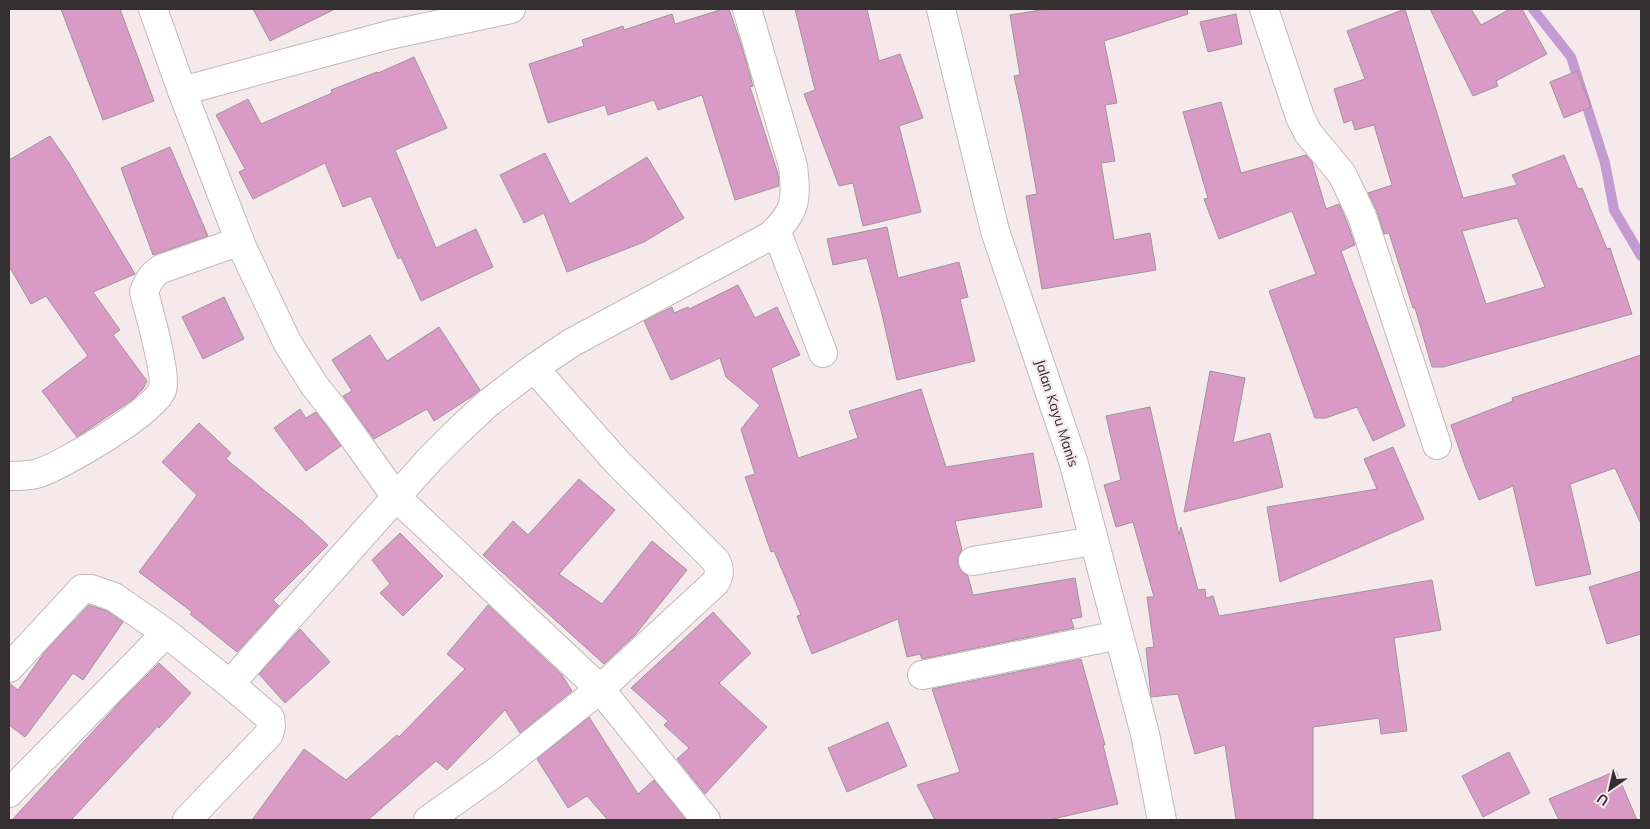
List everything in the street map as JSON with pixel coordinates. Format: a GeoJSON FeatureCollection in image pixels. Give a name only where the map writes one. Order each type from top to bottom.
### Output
{"type":"FeatureCollection","features":[{"type":"Feature","properties":{"kind":"street"},"geometry":{"type":"LineString","coordinates":[[153,9],[182,91],[240,241],[287,342],[314,384],[396,498],[513,605],[600,689],[706,820]]}},
{"type":"Feature","properties":{"kind":"street"},"geometry":{"type":"LineString","coordinates":[[182,91],[389,35],[511,9]]}},
{"type":"Feature","properties":{"kind":"street"},"geometry":{"type":"LineString","coordinates":[[230,684],[430,459],[487,404],[534,368],[571,343],[770,236],[786,220],[794,201],[796,188],[794,173],[747,9]]}},
{"type":"Feature","properties":{"kind":"street","name":"Jalan Kayu Manis"},"geometry":{"type":"LineString","coordinates":[[941,9],[995,231],[1074,464],[1145,734],[1162,820]]}},
{"type":"Feature","properties":{"kind":"street"},"geometry":{"type":"LineString","coordinates":[[1264,9],[1300,117],[1308,133],[1342,174],[1362,216],[1437,445]]}},
{"type":"Feature","properties":{"kind":"street"},"geometry":{"type":"LineString","coordinates":[[776,230],[823,353]]}},
{"type":"Feature","properties":{"kind":"street"},"geometry":{"type":"LineString","coordinates":[[9,476],[36,474],[72,457],[122,428],[156,400],[163,389],[163,375],[144,292],[148,281],[154,273],[161,269],[240,241]]}},
{"type":"Feature","properties":{"kind":"street"},"geometry":{"type":"LineString","coordinates":[[428,820],[496,772],[600,689],[715,583],[719,577],[720,570],[716,561],[617,462],[534,368]]}},
{"type":"Feature","properties":{"kind":"street"},"geometry":{"type":"LineString","coordinates":[[973,561],[1093,541]]}},
{"type":"Feature","properties":{"kind":"street"},"geometry":{"type":"LineString","coordinates":[[9,668],[82,589],[91,589],[114,597],[166,633],[270,718],[270,734],[187,820]]}},
{"type":"Feature","properties":{"kind":"street"},"geometry":{"type":"LineString","coordinates":[[9,793],[166,633]]}},
{"type":"Feature","properties":{"kind":"street"},"geometry":{"type":"LineString","coordinates":[[922,676],[1119,635]]}},
{"type":"Feature","properties":{"kind":"building"},"geometry":{"type":"Polygon","coordinates":[[[61,9],[120,9],[154,101],[103,120],[61,9]]]}},
{"type":"Feature","properties":{"kind":"building"},"geometry":{"type":"Polygon","coordinates":[[[253,9],[335,9],[270,41],[253,9]]]}},
{"type":"Feature","properties":{"kind":"building"},"geometry":{"type":"Polygon","coordinates":[[[723,9],[729,9],[742,47],[753,86],[750,87],[778,174],[779,186],[735,200],[702,95],[658,110],[654,100],[608,115],[605,105],[548,123],[529,64],[584,46],[582,40],[623,26],[624,30],[672,14],[675,24],[723,9]]]}},
{"type":"Feature","properties":{"kind":"building"},"geometry":{"type":"Polygon","coordinates":[[[795,9],[867,9],[879,61],[900,54],[923,118],[899,126],[921,212],[863,226],[853,183],[839,186],[804,94],[815,90],[795,9]]]}},
{"type":"Feature","properties":{"kind":"building"},"geometry":{"type":"Polygon","coordinates":[[[1047,9],[1187,9],[1188,14],[1104,41],[1117,103],[1105,105],[1115,161],[1101,163],[1114,240],[1150,233],[1156,270],[1042,289],[1026,196],[1037,194],[1014,76],[1020,75],[1010,15],[1047,9]]]}},
{"type":"Feature","properties":{"kind":"building"},"geometry":{"type":"Polygon","coordinates":[[[1405,9],[1463,198],[1517,185],[1512,175],[1564,155],[1578,189],[1582,188],[1607,249],[1610,248],[1632,314],[1443,367],[1432,367],[1415,308],[1413,308],[1389,233],[1384,234],[1377,211],[1368,193],[1392,185],[1374,125],[1355,130],[1352,120],[1344,123],[1334,89],[1365,79],[1347,31],[1405,9]],[[1517,218],[1462,231],[1486,304],[1545,287],[1517,218]]]}},
{"type":"Feature","properties":{"kind":"building"},"geometry":{"type":"Polygon","coordinates":[[[1430,9],[1471,9],[1481,25],[1510,9],[1522,9],[1547,54],[1496,81],[1498,86],[1473,96],[1430,9]]]}},
{"type":"Feature","properties":{"kind":"building"},"geometry":{"type":"Polygon","coordinates":[[[1236,14],[1242,44],[1208,52],[1200,22],[1236,14]]]}},
{"type":"Feature","properties":{"kind":"building"},"geometry":{"type":"Polygon","coordinates":[[[414,57],[447,128],[395,150],[436,248],[476,229],[493,267],[421,301],[401,257],[398,259],[371,196],[343,207],[325,163],[253,199],[239,172],[245,169],[216,115],[248,99],[261,124],[332,93],[331,90],[378,73],[414,57]]]}},
{"type":"Feature","properties":{"kind":"building"},"geometry":{"type":"Polygon","coordinates":[[[1577,71],[1591,107],[1564,118],[1550,82],[1577,71]]]}},
{"type":"Feature","properties":{"kind":"building"},"geometry":{"type":"Polygon","coordinates":[[[1221,102],[1241,173],[1306,155],[1312,162],[1326,209],[1339,204],[1355,245],[1341,251],[1405,426],[1373,441],[1357,407],[1326,418],[1315,418],[1269,291],[1316,274],[1292,211],[1219,239],[1204,199],[1208,198],[1183,112],[1221,102]]]}},
{"type":"Feature","properties":{"kind":"building"},"geometry":{"type":"Polygon","coordinates":[[[50,136],[69,163],[135,274],[93,292],[120,330],[113,335],[147,381],[143,389],[132,400],[77,437],[42,391],[88,356],[46,296],[31,304],[9,266],[9,160],[50,136]]]}},
{"type":"Feature","properties":{"kind":"building"},"geometry":{"type":"Polygon","coordinates":[[[170,147],[208,236],[153,255],[121,168],[170,147]]]}},
{"type":"Feature","properties":{"kind":"building"},"geometry":{"type":"Polygon","coordinates":[[[545,153],[570,204],[647,157],[684,218],[644,242],[567,272],[544,213],[524,223],[500,175],[545,153]]]}},
{"type":"Feature","properties":{"kind":"building"},"geometry":{"type":"Polygon","coordinates":[[[887,227],[898,278],[959,262],[968,297],[960,299],[975,361],[897,380],[867,258],[833,265],[827,239],[887,227]]]}},
{"type":"Feature","properties":{"kind":"building"},"geometry":{"type":"Polygon","coordinates":[[[738,285],[755,318],[777,307],[800,355],[771,368],[798,458],[858,438],[849,411],[921,389],[946,467],[1033,453],[1042,507],[955,521],[962,550],[958,556],[958,564],[961,571],[968,576],[973,595],[1075,578],[1082,617],[1071,619],[1074,628],[922,659],[920,654],[907,657],[898,619],[812,654],[797,616],[801,615],[774,551],[771,552],[745,477],[755,474],[741,429],[760,405],[726,377],[720,358],[671,380],[644,321],[672,307],[674,313],[688,307],[689,309],[738,285]]]}},
{"type":"Feature","properties":{"kind":"building"},"geometry":{"type":"Polygon","coordinates":[[[224,297],[244,339],[203,359],[182,317],[224,297]]]}},
{"type":"Feature","properties":{"kind":"building"},"geometry":{"type":"Polygon","coordinates":[[[439,327],[480,390],[434,421],[427,409],[374,439],[343,396],[352,391],[332,360],[370,335],[387,361],[439,327]]]}},
{"type":"Feature","properties":{"kind":"building"},"geometry":{"type":"Polygon","coordinates":[[[1641,355],[1641,524],[1615,468],[1570,484],[1591,574],[1536,586],[1513,486],[1479,500],[1451,425],[1513,401],[1512,398],[1641,355]]]}},
{"type":"Feature","properties":{"kind":"building"},"geometry":{"type":"Polygon","coordinates":[[[1210,371],[1245,378],[1233,443],[1270,433],[1283,487],[1184,512],[1210,371]]]}},
{"type":"Feature","properties":{"kind":"building"},"geometry":{"type":"Polygon","coordinates":[[[1150,407],[1179,535],[1181,527],[1198,590],[1205,589],[1206,598],[1213,596],[1219,616],[1432,580],[1441,630],[1394,638],[1407,731],[1381,734],[1379,718],[1313,727],[1313,820],[1236,820],[1225,745],[1195,754],[1178,694],[1151,697],[1146,648],[1154,647],[1147,597],[1154,597],[1133,522],[1116,527],[1104,485],[1121,480],[1106,416],[1150,407]]]}},
{"type":"Feature","properties":{"kind":"building"},"geometry":{"type":"Polygon","coordinates":[[[300,409],[306,418],[316,412],[341,446],[306,471],[274,428],[300,409]]]}},
{"type":"Feature","properties":{"kind":"building"},"geometry":{"type":"Polygon","coordinates":[[[199,423],[231,453],[226,459],[302,521],[328,545],[273,600],[279,606],[237,652],[190,614],[192,612],[139,572],[197,495],[162,462],[199,423]]]}},
{"type":"Feature","properties":{"kind":"building"},"geometry":{"type":"Polygon","coordinates":[[[1393,447],[1424,519],[1280,582],[1267,507],[1377,489],[1364,459],[1393,447]]]}},
{"type":"Feature","properties":{"kind":"building"},"geometry":{"type":"Polygon","coordinates":[[[579,479],[615,510],[559,574],[602,604],[652,541],[687,570],[635,635],[604,664],[483,555],[513,521],[528,535],[579,479]]]}},
{"type":"Feature","properties":{"kind":"building"},"geometry":{"type":"Polygon","coordinates":[[[400,533],[443,576],[403,616],[380,593],[390,584],[372,560],[400,533]]]}},
{"type":"Feature","properties":{"kind":"building"},"geometry":{"type":"Polygon","coordinates":[[[1641,571],[1641,634],[1607,644],[1589,587],[1641,571]]]}},
{"type":"Feature","properties":{"kind":"building"},"geometry":{"type":"Polygon","coordinates":[[[89,605],[107,611],[123,622],[83,680],[73,673],[25,737],[9,725],[9,683],[18,690],[46,650],[89,605]]]}},
{"type":"Feature","properties":{"kind":"building"},"geometry":{"type":"Polygon","coordinates":[[[488,605],[562,675],[572,691],[520,733],[505,710],[447,770],[436,761],[368,820],[252,820],[304,749],[346,780],[397,735],[399,737],[465,669],[447,654],[488,605]]]}},
{"type":"Feature","properties":{"kind":"building"},"geometry":{"type":"Polygon","coordinates":[[[713,612],[751,653],[719,683],[767,727],[705,794],[677,759],[689,748],[664,725],[668,721],[631,688],[713,612]]]}},
{"type":"Feature","properties":{"kind":"building"},"geometry":{"type":"Polygon","coordinates":[[[300,629],[330,662],[285,703],[259,674],[300,629]]]}},
{"type":"Feature","properties":{"kind":"building"},"geometry":{"type":"Polygon","coordinates":[[[1081,659],[1105,745],[1103,745],[1118,804],[1049,820],[935,820],[917,785],[960,772],[932,689],[1081,659]]]}},
{"type":"Feature","properties":{"kind":"building"},"geometry":{"type":"Polygon","coordinates":[[[159,663],[191,693],[159,728],[158,726],[71,820],[12,820],[119,703],[159,663]]]}},
{"type":"Feature","properties":{"kind":"building"},"geometry":{"type":"Polygon","coordinates":[[[589,717],[638,794],[654,780],[686,820],[608,820],[587,796],[568,808],[537,759],[589,717]]]}},
{"type":"Feature","properties":{"kind":"building"},"geometry":{"type":"Polygon","coordinates":[[[888,722],[907,766],[847,792],[828,748],[888,722]]]}},
{"type":"Feature","properties":{"kind":"building"},"geometry":{"type":"Polygon","coordinates":[[[1509,752],[1530,793],[1483,817],[1462,776],[1509,752]]]}},
{"type":"Feature","properties":{"kind":"building"},"geometry":{"type":"Polygon","coordinates":[[[1616,771],[1637,820],[1559,820],[1549,799],[1616,771]]]}},
{"type":"Feature","properties":{"kind":"waterway"},"geometry":{"type":"LineString","coordinates":[[1533,9],[1571,57],[1605,163],[1614,210],[1641,256]]}}]}
